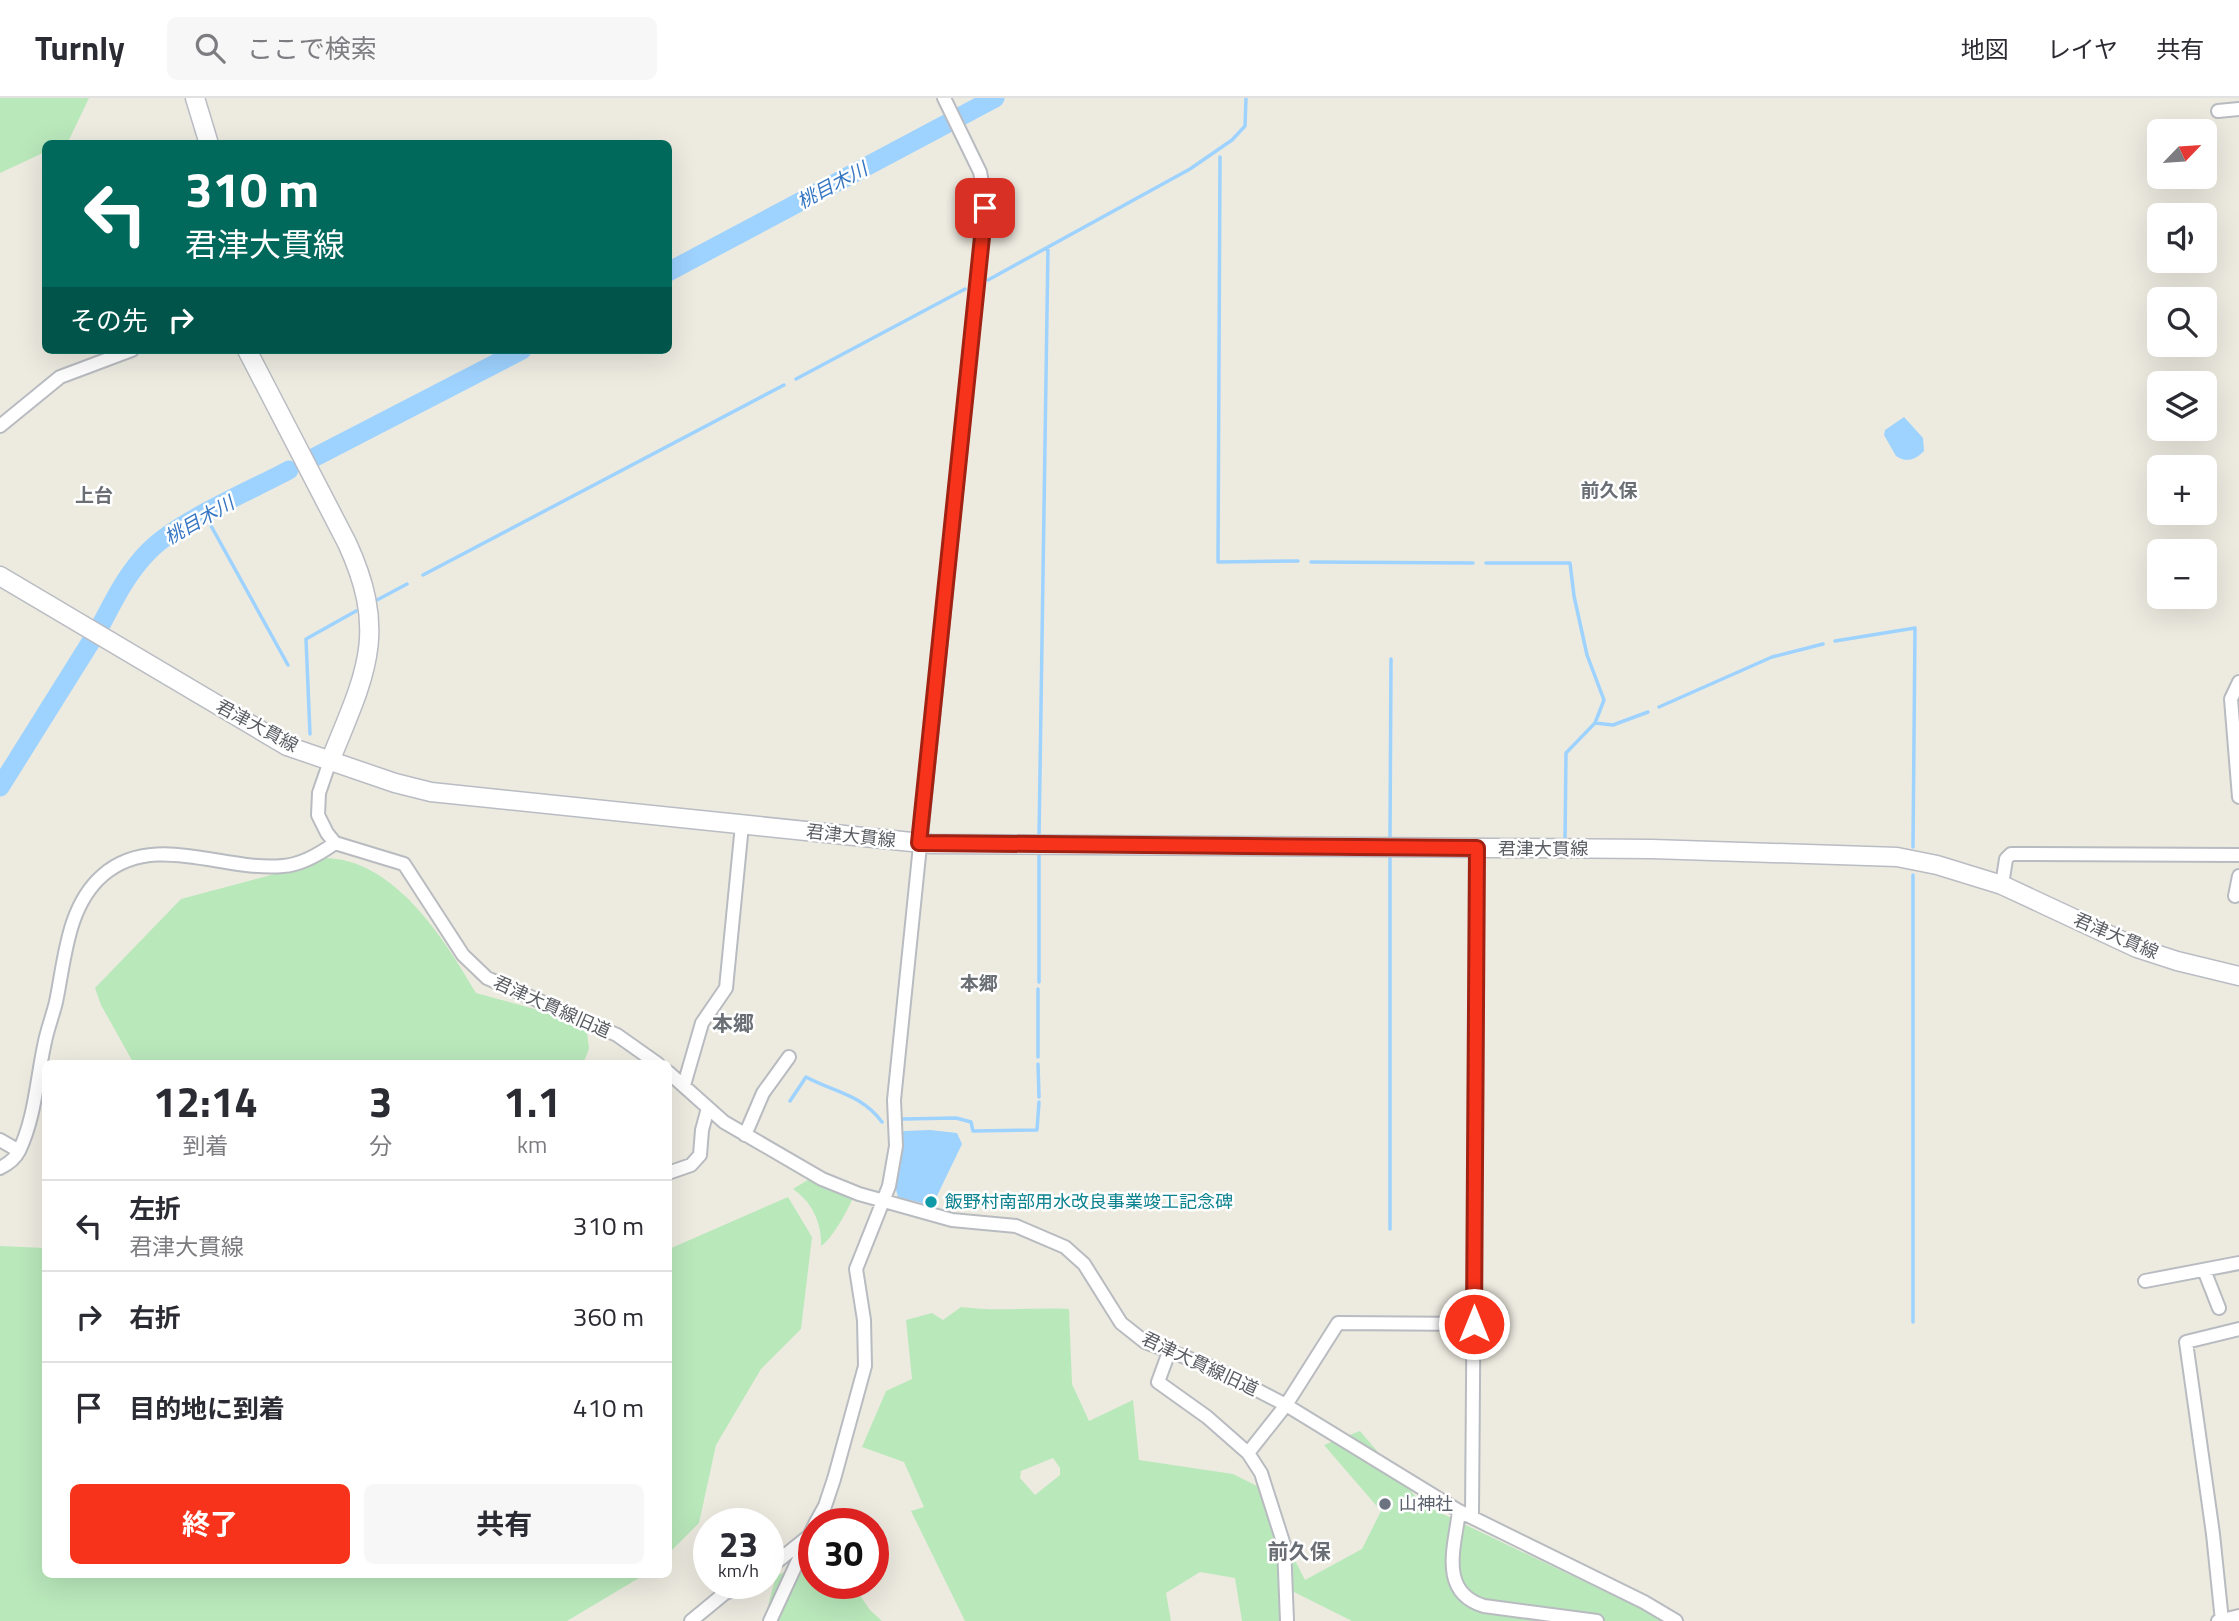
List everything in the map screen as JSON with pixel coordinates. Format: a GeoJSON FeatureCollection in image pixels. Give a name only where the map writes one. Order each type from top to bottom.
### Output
{"type":"FeatureCollection","features":[{"type":"Feature","properties":{"kind":"main road"},"geometry":{"type":"LineString","coordinates":[[195,98],[208,140]]}},
{"type":"Feature","properties":{"kind":"main road"},"geometry":{"type":"LineString","coordinates":[[249,354],[347,542],[360,570],[367,597],[371,626],[363,682],[330,761]]}},
{"type":"Feature","properties":{"kind":"main road","name":"君津大貫線"},"geometry":{"type":"LineString","coordinates":[[0,576],[277,740],[330,761],[431,792],[919,843],[1666,849],[1897,857],[1937,865],[2002,885],[2137,948],[2239,976]]}},
{"type":"Feature","properties":{"kind":"street"},"geometry":{"type":"LineString","coordinates":[[822,1508],[861,1388],[866,1348],[856,1269],[884,1200],[896,1146],[894,1100],[985,208],[984,184],[980,172],[944,98]]}},
{"type":"Feature","properties":{"kind":"street"},"geometry":{"type":"LineString","coordinates":[[2218,111],[2239,109]]}},
{"type":"Feature","properties":{"kind":"street"},"geometry":{"type":"LineString","coordinates":[[0,426],[60,377],[121,354]]}},
{"type":"Feature","properties":{"kind":"street"},"geometry":{"type":"LineString","coordinates":[[2239,682],[2231,699],[2236,726],[2239,797]]}},
{"type":"Feature","properties":{"kind":"street"},"geometry":{"type":"LineString","coordinates":[[42,1060],[65,948],[86,894],[103,875],[124,861],[155,854],[258,866],[285,866],[324,851],[335,843],[318,815],[319,793],[330,761]]}},
{"type":"Feature","properties":{"kind":"street"},"geometry":{"type":"LineString","coordinates":[[684,1085],[702,1023],[726,988],[742,825]]}},
{"type":"Feature","properties":{"kind":"street","name":"君津大貫線旧道"},"geometry":{"type":"LineString","coordinates":[[335,843],[404,864],[463,955],[487,978],[617,1035],[652,1060]]}},
{"type":"Feature","properties":{"kind":"street"},"geometry":{"type":"LineString","coordinates":[[1472,1517],[1477,848]]}},
{"type":"Feature","properties":{"kind":"street"},"geometry":{"type":"LineString","coordinates":[[2002,885],[2006,859],[2011,854],[2239,855]]}},
{"type":"Feature","properties":{"kind":"street"},"geometry":{"type":"LineString","coordinates":[[2235,895],[2239,876]]}},
{"type":"Feature","properties":{"kind":"street"},"geometry":{"type":"LineString","coordinates":[[745,1135],[763,1093],[789,1057]]}},
{"type":"Feature","properties":{"kind":"street"},"geometry":{"type":"LineString","coordinates":[[0,1168],[13,1160],[19,1151],[32,1111],[42,1062]]}},
{"type":"Feature","properties":{"kind":"street","name":"君津大貫線旧道"},"geometry":{"type":"LineString","coordinates":[[672,1075],[708,1108],[745,1135],[822,1179],[952,1220],[1016,1226],[1065,1247],[1084,1264],[1121,1323],[1144,1342],[1214,1368],[1286,1405],[1459,1511],[1676,1621]]}},
{"type":"Feature","properties":{"kind":"street"},"geometry":{"type":"LineString","coordinates":[[672,1172],[691,1165],[701,1155],[702,1130],[708,1108]]}},
{"type":"Feature","properties":{"kind":"street"},"geometry":{"type":"LineString","coordinates":[[0,1140],[19,1151]]}},
{"type":"Feature","properties":{"kind":"street"},"geometry":{"type":"LineString","coordinates":[[2145,1282],[2239,1263]]}},
{"type":"Feature","properties":{"kind":"street"},"geometry":{"type":"LineString","coordinates":[[2204,1270],[2219,1308]]}},
{"type":"Feature","properties":{"kind":"street"},"geometry":{"type":"LineString","coordinates":[[1248,1453],[1286,1405],[1338,1323],[1474,1324]]}},
{"type":"Feature","properties":{"kind":"street"},"geometry":{"type":"LineString","coordinates":[[2239,1329],[2186,1342],[2221,1620],[2239,1616]]}},
{"type":"Feature","properties":{"kind":"street"},"geometry":{"type":"LineString","coordinates":[[1169,1352],[1158,1382],[1207,1417],[1248,1453],[1261,1473],[1284,1545],[1287,1621]]}},
{"type":"Feature","properties":{"kind":"street"},"geometry":{"type":"LineString","coordinates":[[1459,1511],[1451,1555],[1452,1567],[1462,1595],[1484,1606],[1597,1621]]}},
{"type":"Feature","properties":{"kind":"street"},"geometry":{"type":"LineString","coordinates":[[784,1554],[798,1542]]}},
{"type":"Feature","properties":{"kind":"street"},"geometry":{"type":"LineString","coordinates":[[770,1621],[798,1560]]}},
{"type":"Feature","properties":{"kind":"street"},"geometry":{"type":"LineString","coordinates":[[691,1621],[718,1599]]}},
{"type":"Feature","properties":{"kind":"green space"},"geometry":{"type":"Polygon","coordinates":[[[0,98],[89,98],[69,140],[42,140],[42,153],[0,173],[0,98]]]}},
{"type":"Feature","properties":{"kind":"green space"},"geometry":{"type":"Polygon","coordinates":[[[324,858],[349,862],[373,872],[395,887],[433,927],[476,993],[586,1023],[589,1049],[585,1060],[132,1060],[101,1005],[95,988],[181,899],[301,867],[324,858]]]}},
{"type":"Feature","properties":{"kind":"green space"},"geometry":{"type":"Polygon","coordinates":[[[811,1178],[851,1195],[852,1200],[834,1232],[821,1246],[820,1229],[814,1214],[806,1200],[793,1189],[811,1178]]]}},
{"type":"Feature","properties":{"kind":"green space"},"geometry":{"type":"Polygon","coordinates":[[[788,1197],[812,1237],[801,1329],[761,1369],[716,1445],[702,1508],[693,1508],[693,1529],[672,1550],[672,1248],[788,1197]]]}},
{"type":"Feature","properties":{"kind":"green space"},"geometry":{"type":"Polygon","coordinates":[[[0,1246],[42,1248],[42,1578],[639,1578],[567,1621],[0,1621],[0,1246]]]}},
{"type":"Feature","properties":{"kind":"green space"},"geometry":{"type":"Polygon","coordinates":[[[961,1307],[1069,1309],[1072,1384],[1089,1421],[1133,1400],[1139,1460],[1233,1474],[1257,1486],[1305,1580],[1362,1549],[1381,1511],[1324,1445],[1360,1431],[1422,1504],[1667,1621],[1352,1621],[1288,1589],[1281,1621],[1242,1621],[1235,1578],[1200,1572],[1166,1593],[1171,1621],[965,1621],[911,1511],[924,1507],[904,1462],[862,1447],[886,1391],[912,1379],[906,1320],[932,1313],[943,1320],[961,1307]],[[1053,1458],[1021,1471],[1020,1478],[1035,1495],[1060,1475],[1060,1468],[1053,1458]]]}},
{"type":"Feature","properties":{"kind":"green space"},"geometry":{"type":"Polygon","coordinates":[[[798,1566],[798,1599],[862,1599],[882,1621],[764,1621],[770,1599],[784,1599],[784,1572],[798,1566]]]}},
{"type":"Feature","properties":{"kind":"water"},"geometry":{"type":"Polygon","coordinates":[[[1904,417],[1923,438],[1924,451],[1911,460],[1896,456],[1884,435],[1885,430],[1904,417]]]}},
{"type":"Feature","properties":{"kind":"water"},"geometry":{"type":"Polygon","coordinates":[[[904,1131],[957,1133],[962,1144],[935,1200],[929,1199],[926,1204],[898,1197],[895,1186],[901,1134],[904,1131]]]}},
{"type":"Feature","properties":{"kind":"waterway","name":"桃目木川"},"geometry":{"type":"LineString","coordinates":[[672,270],[995,98]]}},
{"type":"Feature","properties":{"kind":"waterway"},"geometry":{"type":"LineString","coordinates":[[988,280],[1190,169],[1232,140],[1245,126],[1246,98]]}},
{"type":"Feature","properties":{"kind":"waterway"},"geometry":{"type":"LineString","coordinates":[[1220,157],[1218,562],[1298,561]]}},
{"type":"Feature","properties":{"kind":"waterway"},"geometry":{"type":"LineString","coordinates":[[1039,838],[1048,247]]}},
{"type":"Feature","properties":{"kind":"waterway"},"geometry":{"type":"LineString","coordinates":[[796,379],[965,289]]}},
{"type":"Feature","properties":{"kind":"waterway","name":"桃目木川"},"geometry":{"type":"LineString","coordinates":[[315,457],[514,354]]}},
{"type":"Feature","properties":{"kind":"waterway"},"geometry":{"type":"LineString","coordinates":[[423,575],[784,385]]}},
{"type":"Feature","properties":{"kind":"waterway","name":"桃目木川"},"geometry":{"type":"LineString","coordinates":[[102,623],[135,568],[162,540],[215,507],[289,470]]}},
{"type":"Feature","properties":{"kind":"waterway"},"geometry":{"type":"LineString","coordinates":[[205,515],[288,665]]}},
{"type":"Feature","properties":{"kind":"waterway"},"geometry":{"type":"LineString","coordinates":[[1311,562],[1473,563]]}},
{"type":"Feature","properties":{"kind":"waterway"},"geometry":{"type":"LineString","coordinates":[[1486,563],[1570,563],[1587,655],[1604,700],[1595,723],[1613,725],[1648,712]]}},
{"type":"Feature","properties":{"kind":"waterway"},"geometry":{"type":"LineString","coordinates":[[377,600],[407,584]]}},
{"type":"Feature","properties":{"kind":"waterway"},"geometry":{"type":"LineString","coordinates":[[310,734],[306,639],[356,611]]}},
{"type":"Feature","properties":{"kind":"waterway"},"geometry":{"type":"LineString","coordinates":[[1835,641],[1915,628],[1913,847]]}},
{"type":"Feature","properties":{"kind":"waterway","name":"桃目木川"},"geometry":{"type":"LineString","coordinates":[[0,787],[92,640]]}},
{"type":"Feature","properties":{"kind":"waterway"},"geometry":{"type":"LineString","coordinates":[[1659,707],[1772,657],[1823,644]]}},
{"type":"Feature","properties":{"kind":"waterway"},"geometry":{"type":"LineString","coordinates":[[1390,839],[1391,659]]}},
{"type":"Feature","properties":{"kind":"waterway"},"geometry":{"type":"LineString","coordinates":[[1565,842],[1566,753],[1595,723]]}},
{"type":"Feature","properties":{"kind":"waterway"},"geometry":{"type":"LineString","coordinates":[[1039,855],[1039,982]]}},
{"type":"Feature","properties":{"kind":"waterway"},"geometry":{"type":"LineString","coordinates":[[1390,857],[1390,1229]]}},
{"type":"Feature","properties":{"kind":"waterway"},"geometry":{"type":"LineString","coordinates":[[1913,875],[1913,1322]]}},
{"type":"Feature","properties":{"kind":"waterway"},"geometry":{"type":"LineString","coordinates":[[1038,989],[1038,1057]]}},
{"type":"Feature","properties":{"kind":"waterway"},"geometry":{"type":"LineString","coordinates":[[1038,1064],[1039,1097]]}},
{"type":"Feature","properties":{"kind":"waterway"},"geometry":{"type":"LineString","coordinates":[[790,1101],[806,1077],[857,1100],[882,1122]]}},
{"type":"Feature","properties":{"kind":"waterway"},"geometry":{"type":"LineString","coordinates":[[902,1119],[956,1118],[971,1122],[973,1131],[1037,1130],[1039,1102]]}},
{"type":"Feature","properties":{"kind":"place","name":"飯野村南部用水改良事業竣工記念碑"},"geometry":{"type":"Point","coordinates":[931,1202]}},
{"type":"Feature","properties":{"kind":"place","name":"山神社"},"geometry":{"type":"Point","coordinates":[1385,1504]}},
{"type":"Feature","properties":{"kind":"district","name":"前久保"},"geometry":{"type":"Point","coordinates":[1609,490]}},
{"type":"Feature","properties":{"kind":"district","name":"上台"},"geometry":{"type":"Point","coordinates":[94,495]}},
{"type":"Feature","properties":{"kind":"district","name":"本郷"},"geometry":{"type":"Point","coordinates":[979,983]}},
{"type":"Feature","properties":{"kind":"district","name":"本郷"},"geometry":{"type":"Point","coordinates":[733,1024]}},
{"type":"Feature","properties":{"kind":"district","name":"前久保"},"geometry":{"type":"Point","coordinates":[1299,1552]}},
{"type":"Feature","properties":{"kind":"route"},"geometry":{"type":"LineString","coordinates":[[985,208],[919,843],[1477,848],[1474,1324]]}}]}
